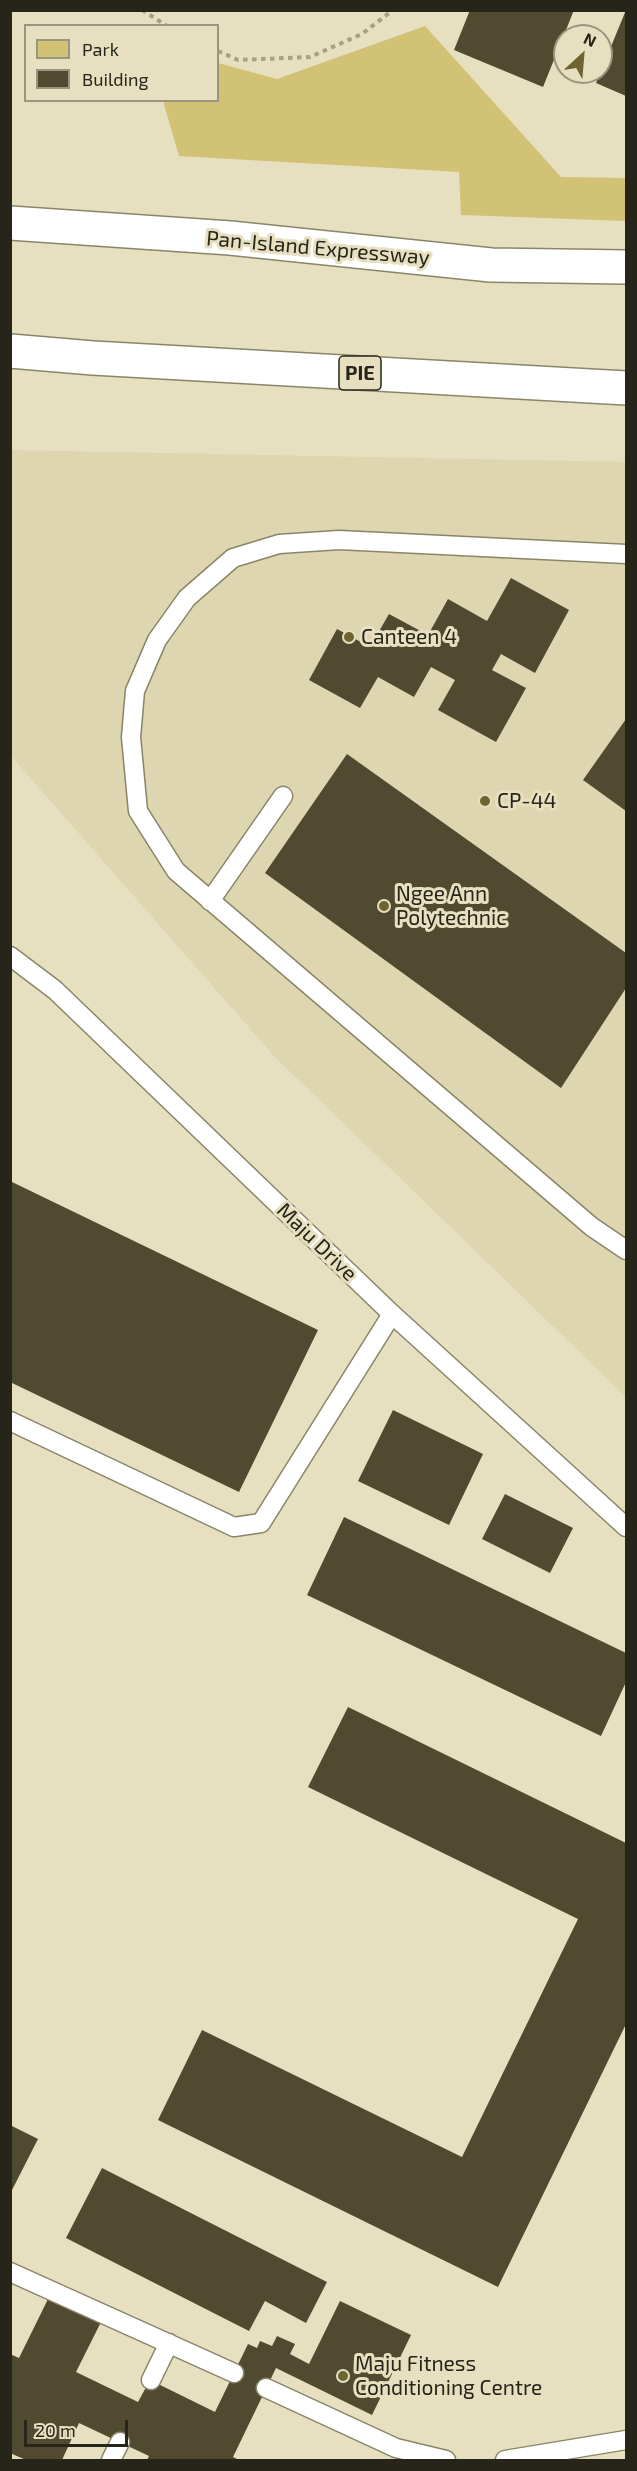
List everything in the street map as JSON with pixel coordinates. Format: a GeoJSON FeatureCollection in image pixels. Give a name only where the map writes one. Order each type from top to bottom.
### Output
{"type":"FeatureCollection","features":[{"type":"Feature","properties":{"kind":"highway","name":"Pan-Island Expressway"},"geometry":{"type":"LineString","coordinates":[[10,223],[230,238],[491,265],[627,267]]}},
{"type":"Feature","properties":{"kind":"highway","name":"PIE"},"geometry":{"type":"LineString","coordinates":[[10,351],[93,358],[627,388]]}},
{"type":"Feature","properties":{"kind":"lane"},"geometry":{"type":"LineString","coordinates":[[627,554],[339,540],[279,544],[233,558],[187,598],[157,640],[135,692],[131,737],[138,811],[176,871],[592,1227],[627,1250]]}},
{"type":"Feature","properties":{"kind":"lane"},"geometry":{"type":"LineString","coordinates":[[210,901],[283,796]]}},
{"type":"Feature","properties":{"kind":"lane","name":"Maju Drive"},"geometry":{"type":"LineString","coordinates":[[10,956],[55,990],[392,1314],[627,1527]]}},
{"type":"Feature","properties":{"kind":"lane"},"geometry":{"type":"LineString","coordinates":[[10,1421],[234,1527],[261,1523],[392,1314]]}},
{"type":"Feature","properties":{"kind":"lane"},"geometry":{"type":"LineString","coordinates":[[10,2272],[234,2373]]}},
{"type":"Feature","properties":{"kind":"lane"},"geometry":{"type":"LineString","coordinates":[[151,2380],[169,2343]]}},
{"type":"Feature","properties":{"kind":"lane"},"geometry":{"type":"LineString","coordinates":[[266,2388],[396,2448],[446,2460]]}},
{"type":"Feature","properties":{"kind":"lane"},"geometry":{"type":"LineString","coordinates":[[505,2460],[627,2440]]}},
{"type":"Feature","properties":{"kind":"lane"},"geometry":{"type":"LineString","coordinates":[[111,2460],[120,2442]]}},
{"type":"Feature","properties":{"kind":"path"},"geometry":{"type":"LineString","coordinates":[[142,10],[163,24]]}},
{"type":"Feature","properties":{"kind":"path"},"geometry":{"type":"LineString","coordinates":[[219,51],[238,60],[310,57],[362,34],[393,10]]}},
{"type":"Feature","properties":{"kind":"shaded area","name":"Ngee Ann Polytechnic"},"geometry":{"type":"Polygon","coordinates":[[[10,450],[626,462],[626,1397],[274,1056],[11,756],[10,450]]]}},
{"type":"Feature","properties":{"kind":"green space"},"geometry":{"type":"Polygon","coordinates":[[[425,26],[561,177],[626,178],[626,221],[461,215],[459,172],[179,156],[163,102],[219,102],[219,63],[277,79],[425,26]]]}},
{"type":"Feature","properties":{"kind":"building"},"geometry":{"type":"Polygon","coordinates":[[[470,10],[574,10],[568,24],[553,24],[553,62],[543,87],[454,50],[470,10]]]}},
{"type":"Feature","properties":{"kind":"building"},"geometry":{"type":"Polygon","coordinates":[[[626,10],[626,96],[598,84],[613,84],[613,42],[626,10]]]}},
{"type":"Feature","properties":{"kind":"building"},"geometry":{"type":"Polygon","coordinates":[[[511,578],[569,610],[535,673],[501,654],[492,670],[526,688],[496,742],[438,710],[455,680],[431,667],[414,697],[378,677],[360,708],[309,680],[337,629],[370,647],[389,614],[428,635],[448,599],[487,621],[511,578]]]}},
{"type":"Feature","properties":{"kind":"building"},"geometry":{"type":"Polygon","coordinates":[[[626,719],[626,811],[583,780],[626,719]]]}},
{"type":"Feature","properties":{"kind":"building"},"geometry":{"type":"Polygon","coordinates":[[[347,754],[626,953],[626,988],[561,1088],[265,873],[347,754]]]}},
{"type":"Feature","properties":{"kind":"building"},"geometry":{"type":"Polygon","coordinates":[[[10,1181],[318,1330],[239,1492],[10,1382],[10,1181]]]}},
{"type":"Feature","properties":{"kind":"building"},"geometry":{"type":"Polygon","coordinates":[[[393,1410],[483,1454],[449,1525],[358,1481],[393,1410]]]}},
{"type":"Feature","properties":{"kind":"building"},"geometry":{"type":"Polygon","coordinates":[[[505,1494],[573,1528],[550,1573],[482,1539],[505,1494]]]}},
{"type":"Feature","properties":{"kind":"building"},"geometry":{"type":"Polygon","coordinates":[[[344,1517],[626,1653],[626,1682],[601,1736],[307,1595],[344,1517]]]}},
{"type":"Feature","properties":{"kind":"building"},"geometry":{"type":"Polygon","coordinates":[[[348,1707],[626,1843],[626,2024],[498,2287],[158,2120],[202,2030],[462,2157],[578,1919],[308,1787],[348,1707]]]}},
{"type":"Feature","properties":{"kind":"building"},"geometry":{"type":"Polygon","coordinates":[[[10,2125],[38,2139],[10,2194],[10,2125]]]}},
{"type":"Feature","properties":{"kind":"building"},"geometry":{"type":"Polygon","coordinates":[[[102,2168],[327,2282],[306,2323],[265,2301],[249,2331],[66,2238],[102,2168]]]}},
{"type":"Feature","properties":{"kind":"building","name":"Maju Fitness Conditioning Centre"},"geometry":{"type":"Polygon","coordinates":[[[50,2295],[102,2320],[76,2372],[138,2402],[150,2380],[215,2412],[248,2344],[257,2348],[260,2341],[272,2346],[277,2336],[295,2344],[290,2354],[309,2364],[340,2301],[411,2335],[372,2415],[276,2368],[233,2457],[239,2460],[147,2460],[149,2456],[79,2423],[62,2460],[26,2460],[10,2453],[10,2354],[19,2358],[50,2295]]]}},
{"type":"Feature","properties":{"kind":"place","name":"Canteen 4"},"geometry":{"type":"Point","coordinates":[349,637]}},
{"type":"Feature","properties":{"kind":"place","name":"CP-44"},"geometry":{"type":"Point","coordinates":[485,801]}},
{"type":"Feature","properties":{"kind":"place","name":"Ngee Ann Polytechnic"},"geometry":{"type":"Point","coordinates":[384,906]}},
{"type":"Feature","properties":{"kind":"place","name":"Maju Fitness Conditioning Centre"},"geometry":{"type":"Point","coordinates":[343,2376]}}]}
